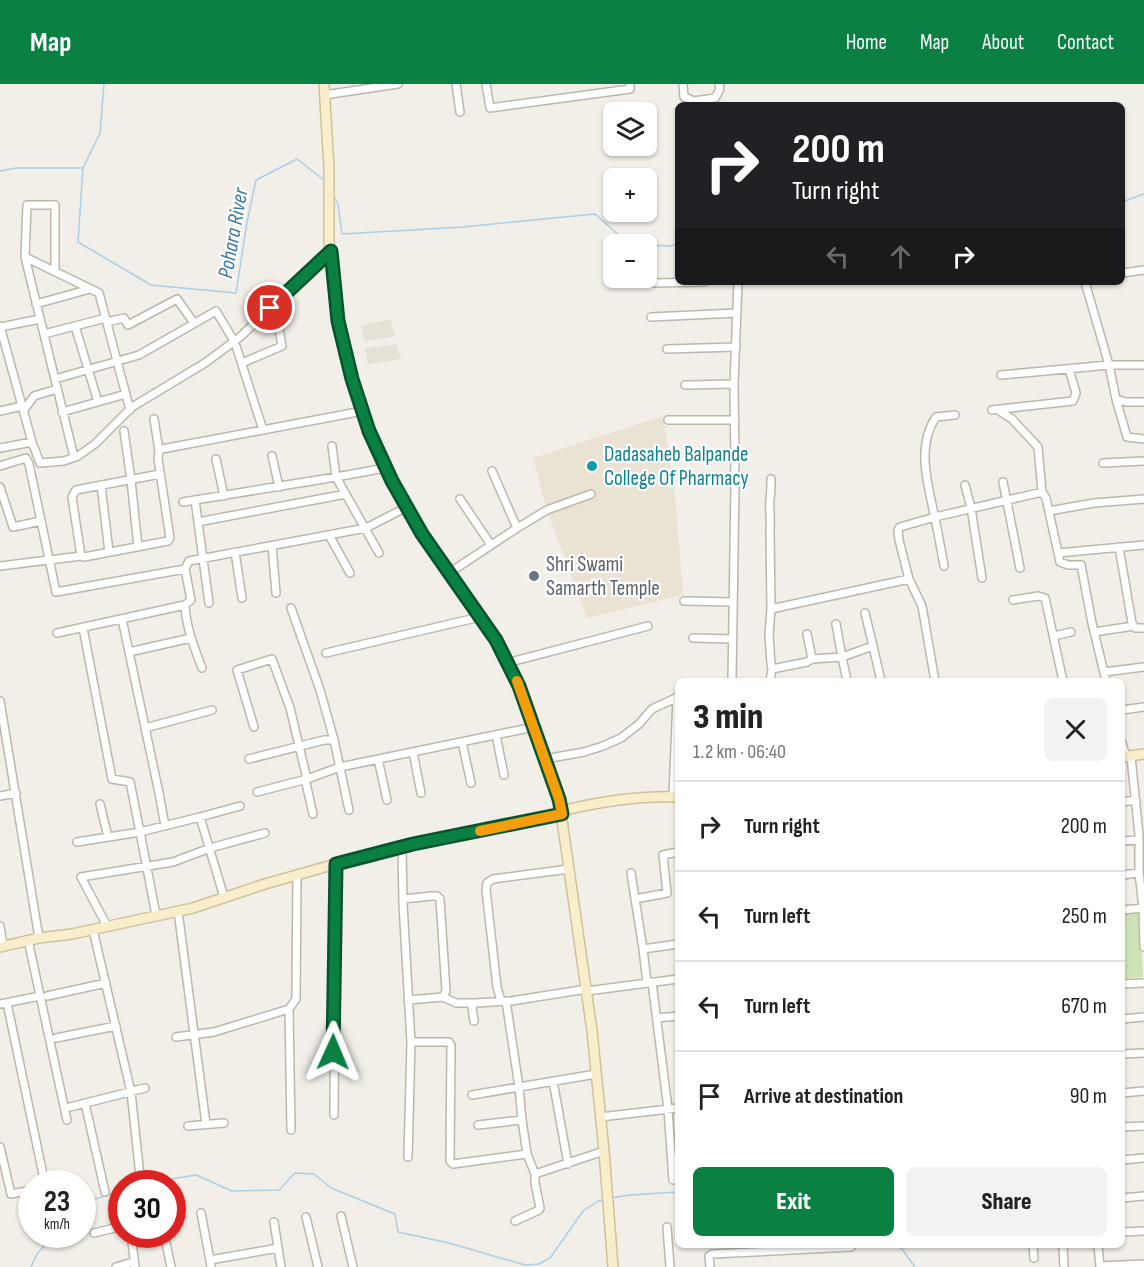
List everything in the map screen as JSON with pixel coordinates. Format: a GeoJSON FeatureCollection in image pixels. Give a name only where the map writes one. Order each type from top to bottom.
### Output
{"type":"FeatureCollection","features":[{"type":"Feature","properties":{"kind":"street"},"geometry":{"type":"LineString","coordinates":[[324,84],[329,168],[329,241],[338,321],[352,379],[369,431],[406,507],[422,534],[496,640],[519,686],[559,799],[587,990],[604,1151],[613,1267]]}},
{"type":"Feature","properties":{"kind":"street"},"geometry":{"type":"LineString","coordinates":[[324,94],[398,84]]}},
{"type":"Feature","properties":{"kind":"street"},"geometry":{"type":"LineString","coordinates":[[456,84],[460,111]]}},
{"type":"Feature","properties":{"kind":"street"},"geometry":{"type":"LineString","coordinates":[[486,84],[490,108],[630,88],[630,84]]}},
{"type":"Feature","properties":{"kind":"street"},"geometry":{"type":"LineString","coordinates":[[683,84],[684,97],[694,101],[715,98],[720,89],[719,84]]}},
{"type":"Feature","properties":{"kind":"street"},"geometry":{"type":"LineString","coordinates":[[55,272],[55,205],[27,205],[25,257],[74,458]]}},
{"type":"Feature","properties":{"kind":"street"},"geometry":{"type":"LineString","coordinates":[[29,464],[64,461],[78,456],[95,444],[130,410],[152,394],[235,343],[331,251]]}},
{"type":"Feature","properties":{"kind":"street"},"geometry":{"type":"LineString","coordinates":[[25,257],[99,293],[130,410]]}},
{"type":"Feature","properties":{"kind":"street"},"geometry":{"type":"LineString","coordinates":[[1125,273],[1144,270]]}},
{"type":"Feature","properties":{"kind":"street"},"geometry":{"type":"LineString","coordinates":[[657,283],[675,283]]}},
{"type":"Feature","properties":{"kind":"street"},"geometry":{"type":"LineString","coordinates":[[732,678],[734,384],[738,285]]}},
{"type":"Feature","properties":{"kind":"street"},"geometry":{"type":"LineString","coordinates":[[1086,285],[1127,437],[1144,438]]}},
{"type":"Feature","properties":{"kind":"street"},"geometry":{"type":"LineString","coordinates":[[36,304],[90,289]]}},
{"type":"Feature","properties":{"kind":"street"},"geometry":{"type":"LineString","coordinates":[[44,334],[124,318],[128,325],[177,299],[194,323]]}},
{"type":"Feature","properties":{"kind":"street"},"geometry":{"type":"LineString","coordinates":[[55,379],[139,355],[216,311],[235,343],[263,430]]}},
{"type":"Feature","properties":{"kind":"street"},"geometry":{"type":"LineString","coordinates":[[242,363],[282,346],[276,311]]}},
{"type":"Feature","properties":{"kind":"street"},"geometry":{"type":"LineString","coordinates":[[651,317],[737,313]]}},
{"type":"Feature","properties":{"kind":"street"},"geometry":{"type":"LineString","coordinates":[[40,319],[0,327],[40,464]]}},
{"type":"Feature","properties":{"kind":"street"},"geometry":{"type":"LineString","coordinates":[[75,326],[98,402]]}},
{"type":"Feature","properties":{"kind":"street"},"geometry":{"type":"LineString","coordinates":[[667,349],[736,347]]}},
{"type":"Feature","properties":{"kind":"street"},"geometry":{"type":"LineString","coordinates":[[1001,375],[1109,365],[1144,365]]}},
{"type":"Feature","properties":{"kind":"street"},"geometry":{"type":"LineString","coordinates":[[1069,369],[1076,393],[1073,401],[995,410],[1012,419],[1038,447],[1042,492],[1046,498],[1060,562],[1081,566],[1105,678]]}},
{"type":"Feature","properties":{"kind":"street"},"geometry":{"type":"LineString","coordinates":[[685,385],[734,384]]}},
{"type":"Feature","properties":{"kind":"street"},"geometry":{"type":"LineString","coordinates":[[0,411],[23,408],[34,396],[57,389]]}},
{"type":"Feature","properties":{"kind":"street"},"geometry":{"type":"LineString","coordinates":[[63,412],[126,394]]}},
{"type":"Feature","properties":{"kind":"street"},"geometry":{"type":"LineString","coordinates":[[1116,399],[1126,402],[1144,402]]}},
{"type":"Feature","properties":{"kind":"street"},"geometry":{"type":"LineString","coordinates":[[159,452],[162,449],[363,411]]}},
{"type":"Feature","properties":{"kind":"street"},"geometry":{"type":"LineString","coordinates":[[944,566],[926,477],[926,438],[936,417],[955,415]]}},
{"type":"Feature","properties":{"kind":"street"},"geometry":{"type":"LineString","coordinates":[[0,566],[84,557],[165,542],[170,538],[154,419]]}},
{"type":"Feature","properties":{"kind":"street"},"geometry":{"type":"LineString","coordinates":[[668,420],[735,420]]}},
{"type":"Feature","properties":{"kind":"street"},"geometry":{"type":"LineString","coordinates":[[124,431],[138,547]]}},
{"type":"Feature","properties":{"kind":"street"},"geometry":{"type":"LineString","coordinates":[[0,448],[32,441]]}},
{"type":"Feature","properties":{"kind":"street"},"geometry":{"type":"LineString","coordinates":[[332,446],[336,477],[379,553]]}},
{"type":"Feature","properties":{"kind":"street"},"geometry":{"type":"LineString","coordinates":[[272,456],[279,487]]}},
{"type":"Feature","properties":{"kind":"street"},"geometry":{"type":"LineString","coordinates":[[0,466],[26,458],[29,464],[56,592],[185,569]]}},
{"type":"Feature","properties":{"kind":"street"},"geometry":{"type":"LineString","coordinates":[[216,459],[224,496]]}},
{"type":"Feature","properties":{"kind":"street"},"geometry":{"type":"LineString","coordinates":[[1103,463],[1144,461]]}},
{"type":"Feature","properties":{"kind":"street"},"geometry":{"type":"LineString","coordinates":[[183,502],[386,468]]}},
{"type":"Feature","properties":{"kind":"street"},"geometry":{"type":"LineString","coordinates":[[492,471],[517,528]]}},
{"type":"Feature","properties":{"kind":"street"},"geometry":{"type":"LineString","coordinates":[[81,556],[72,497],[76,490],[160,474]]}},
{"type":"Feature","properties":{"kind":"street"},"geometry":{"type":"LineString","coordinates":[[770,678],[771,479]]}},
{"type":"Feature","properties":{"kind":"street"},"geometry":{"type":"LineString","coordinates":[[1003,482],[1020,568]]}},
{"type":"Feature","properties":{"kind":"street"},"geometry":{"type":"LineString","coordinates":[[101,485],[109,552]]}},
{"type":"Feature","properties":{"kind":"street"},"geometry":{"type":"LineString","coordinates":[[965,485],[982,578]]}},
{"type":"Feature","properties":{"kind":"street"},"geometry":{"type":"LineString","coordinates":[[0,487],[13,527],[41,521]]}},
{"type":"Feature","properties":{"kind":"street"},"geometry":{"type":"LineString","coordinates":[[934,678],[922,606],[909,579],[898,530],[900,527],[935,517],[1042,492]]}},
{"type":"Feature","properties":{"kind":"street"},"geometry":{"type":"LineString","coordinates":[[198,522],[346,494]]}},
{"type":"Feature","properties":{"kind":"street"},"geometry":{"type":"LineString","coordinates":[[450,573],[547,510],[591,494]]}},
{"type":"Feature","properties":{"kind":"street"},"geometry":{"type":"LineString","coordinates":[[460,499],[491,545]]}},
{"type":"Feature","properties":{"kind":"street"},"geometry":{"type":"LineString","coordinates":[[1049,511],[1094,503],[1144,499]]}},
{"type":"Feature","properties":{"kind":"street"},"geometry":{"type":"LineString","coordinates":[[195,500],[209,603]]}},
{"type":"Feature","properties":{"kind":"street"},"geometry":{"type":"LineString","coordinates":[[57,633],[185,605],[191,600],[185,569],[189,561],[365,528],[406,507]]}},
{"type":"Feature","properties":{"kind":"street"},"geometry":{"type":"LineString","coordinates":[[329,535],[350,573]]}},
{"type":"Feature","properties":{"kind":"street"},"geometry":{"type":"LineString","coordinates":[[1058,553],[1144,545]]}},
{"type":"Feature","properties":{"kind":"street"},"geometry":{"type":"LineString","coordinates":[[272,546],[276,593]]}},
{"type":"Feature","properties":{"kind":"street"},"geometry":{"type":"LineString","coordinates":[[1119,547],[1134,626]]}},
{"type":"Feature","properties":{"kind":"street"},"geometry":{"type":"LineString","coordinates":[[235,552],[242,597]]}},
{"type":"Feature","properties":{"kind":"street"},"geometry":{"type":"LineString","coordinates":[[771,609],[909,579]]}},
{"type":"Feature","properties":{"kind":"street"},"geometry":{"type":"LineString","coordinates":[[1013,600],[1038,596],[1045,598],[1062,678]]}},
{"type":"Feature","properties":{"kind":"street"},"geometry":{"type":"LineString","coordinates":[[684,601],[733,602]]}},
{"type":"Feature","properties":{"kind":"street"},"geometry":{"type":"LineString","coordinates":[[185,605],[191,638],[202,668]]}},
{"type":"Feature","properties":{"kind":"street"},"geometry":{"type":"LineString","coordinates":[[291,608],[321,690],[349,810]]}},
{"type":"Feature","properties":{"kind":"street"},"geometry":{"type":"LineString","coordinates":[[865,613],[880,678]]}},
{"type":"Feature","properties":{"kind":"street"},"geometry":{"type":"LineString","coordinates":[[326,653],[480,617]]}},
{"type":"Feature","properties":{"kind":"street"},"geometry":{"type":"LineString","coordinates":[[122,619],[165,826]]}},
{"type":"Feature","properties":{"kind":"street"},"geometry":{"type":"LineString","coordinates":[[836,624],[846,678]]}},
{"type":"Feature","properties":{"kind":"street"},"geometry":{"type":"LineString","coordinates":[[507,663],[648,626]]}},
{"type":"Feature","properties":{"kind":"street"},"geometry":{"type":"LineString","coordinates":[[1094,632],[1134,626],[1144,628]]}},
{"type":"Feature","properties":{"kind":"street"},"geometry":{"type":"LineString","coordinates":[[83,628],[112,779],[130,782],[156,915]]}},
{"type":"Feature","properties":{"kind":"street"},"geometry":{"type":"LineString","coordinates":[[1054,636],[1071,632]]}},
{"type":"Feature","properties":{"kind":"street"},"geometry":{"type":"LineString","coordinates":[[807,634],[812,659]]}},
{"type":"Feature","properties":{"kind":"street"},"geometry":{"type":"LineString","coordinates":[[129,652],[191,638]]}},
{"type":"Feature","properties":{"kind":"street"},"geometry":{"type":"LineString","coordinates":[[693,638],[732,639]]}},
{"type":"Feature","properties":{"kind":"street"},"geometry":{"type":"LineString","coordinates":[[772,669],[812,659],[842,657],[873,646]]}},
{"type":"Feature","properties":{"kind":"street"},"geometry":{"type":"LineString","coordinates":[[254,727],[237,670],[272,659],[290,708],[313,814]]}},
{"type":"Feature","properties":{"kind":"street"},"geometry":{"type":"LineString","coordinates":[[1104,672],[1144,667]]}},
{"type":"Feature","properties":{"kind":"street"},"geometry":{"type":"LineString","coordinates":[[545,759],[584,752],[621,738],[639,724],[652,709],[675,698]]}},
{"type":"Feature","properties":{"kind":"street"},"geometry":{"type":"LineString","coordinates":[[0,701],[39,938]]}},
{"type":"Feature","properties":{"kind":"street"},"geometry":{"type":"LineString","coordinates":[[1125,710],[1144,707]]}},
{"type":"Feature","properties":{"kind":"street"},"geometry":{"type":"LineString","coordinates":[[145,728],[212,710]]}},
{"type":"Feature","properties":{"kind":"street"},"geometry":{"type":"LineString","coordinates":[[257,792],[340,767],[534,727]]}},
{"type":"Feature","properties":{"kind":"street"},"geometry":{"type":"LineString","coordinates":[[495,735],[504,775]]}},
{"type":"Feature","properties":{"kind":"street"},"geometry":{"type":"LineString","coordinates":[[249,759],[299,745],[334,740]]}},
{"type":"Feature","properties":{"kind":"street"},"geometry":{"type":"LineString","coordinates":[[462,742],[471,783]]}},
{"type":"Feature","properties":{"kind":"street"},"geometry":{"type":"LineString","coordinates":[[413,752],[421,793]]}},
{"type":"Feature","properties":{"kind":"street"},"geometry":{"type":"LineString","coordinates":[[1144,754],[1126,757],[1137,800],[1139,873],[1144,908],[1144,947]]}},
{"type":"Feature","properties":{"kind":"street"},"geometry":{"type":"LineString","coordinates":[[378,759],[387,800]]}},
{"type":"Feature","properties":{"kind":"street"},"geometry":{"type":"LineString","coordinates":[[0,796],[16,793]]}},
{"type":"Feature","properties":{"kind":"street"},"geometry":{"type":"LineString","coordinates":[[0,926],[2,947],[28,940],[93,930],[214,902],[297,875],[402,847],[562,813],[581,806],[675,796]]}},
{"type":"Feature","properties":{"kind":"street"},"geometry":{"type":"LineString","coordinates":[[1125,802],[1137,800]]}},
{"type":"Feature","properties":{"kind":"street"},"geometry":{"type":"LineString","coordinates":[[100,804],[108,837]]}},
{"type":"Feature","properties":{"kind":"street"},"geometry":{"type":"LineString","coordinates":[[77,842],[140,832],[240,806]]}},
{"type":"Feature","properties":{"kind":"street"},"geometry":{"type":"LineString","coordinates":[[201,817],[224,897]]}},
{"type":"Feature","properties":{"kind":"street"},"geometry":{"type":"LineString","coordinates":[[107,926],[81,877],[174,862],[210,848],[265,833]]}},
{"type":"Feature","properties":{"kind":"street"},"geometry":{"type":"LineString","coordinates":[[1125,842],[1139,840]]}},
{"type":"Feature","properties":{"kind":"street"},"geometry":{"type":"LineString","coordinates":[[402,847],[411,1042],[408,1157]]}},
{"type":"Feature","properties":{"kind":"street"},"geometry":{"type":"LineString","coordinates":[[635,899],[667,893],[663,855],[675,853]]}},
{"type":"Feature","properties":{"kind":"street"},"geometry":{"type":"LineString","coordinates":[[333,1115],[336,864]]}},
{"type":"Feature","properties":{"kind":"street"},"geometry":{"type":"LineString","coordinates":[[515,1221],[540,1208],[535,1174],[527,1154],[519,1087],[503,1001],[497,987],[487,883],[493,879],[569,869]]}},
{"type":"Feature","properties":{"kind":"street"},"geometry":{"type":"LineString","coordinates":[[631,873],[657,1018],[674,1180]]}},
{"type":"Feature","properties":{"kind":"street"},"geometry":{"type":"LineString","coordinates":[[1125,875],[1139,873]]}},
{"type":"Feature","properties":{"kind":"street"},"geometry":{"type":"LineString","coordinates":[[291,1130],[289,1009],[296,999],[297,875]]}},
{"type":"Feature","properties":{"kind":"street"},"geometry":{"type":"LineString","coordinates":[[404,899],[432,896],[440,899],[446,991],[443,997]]}},
{"type":"Feature","properties":{"kind":"street"},"geometry":{"type":"LineString","coordinates":[[1125,910],[1144,908]]}},
{"type":"Feature","properties":{"kind":"street"},"geometry":{"type":"LineString","coordinates":[[178,911],[206,1124]]}},
{"type":"Feature","properties":{"kind":"street"},"geometry":{"type":"LineString","coordinates":[[93,930],[131,1092],[139,1170]]}},
{"type":"Feature","properties":{"kind":"street"},"geometry":{"type":"LineString","coordinates":[[28,940],[43,996],[67,1120]]}},
{"type":"Feature","properties":{"kind":"street"},"geometry":{"type":"LineString","coordinates":[[643,949],[675,944]]}},
{"type":"Feature","properties":{"kind":"street"},"geometry":{"type":"LineString","coordinates":[[408,1000],[443,997],[456,1003],[503,1001],[675,978]]}},
{"type":"Feature","properties":{"kind":"street"},"geometry":{"type":"LineString","coordinates":[[42,1170],[3,1003],[106,983]]}},
{"type":"Feature","properties":{"kind":"street"},"geometry":{"type":"LineString","coordinates":[[1125,984],[1144,983]]}},
{"type":"Feature","properties":{"kind":"street"},"geometry":{"type":"LineString","coordinates":[[474,1021],[472,1007],[475,1003]]}},
{"type":"Feature","properties":{"kind":"street"},"geometry":{"type":"LineString","coordinates":[[176,1036],[214,1032],[289,1009]]}},
{"type":"Feature","properties":{"kind":"street"},"geometry":{"type":"LineString","coordinates":[[657,1018],[675,1016]]}},
{"type":"Feature","properties":{"kind":"street"},"geometry":{"type":"LineString","coordinates":[[1125,1019],[1144,1017]]}},
{"type":"Feature","properties":{"kind":"street"},"geometry":{"type":"LineString","coordinates":[[56,1038],[116,1026]]}},
{"type":"Feature","properties":{"kind":"street"},"geometry":{"type":"LineString","coordinates":[[411,1042],[449,1042],[451,1045],[450,1161],[453,1164],[527,1154]]}},
{"type":"Feature","properties":{"kind":"street"},"geometry":{"type":"LineString","coordinates":[[1125,1054],[1144,1053]]}},
{"type":"Feature","properties":{"kind":"street"},"geometry":{"type":"LineString","coordinates":[[472,1095],[596,1074]]}},
{"type":"Feature","properties":{"kind":"street"},"geometry":{"type":"LineString","coordinates":[[553,1081],[568,1164]]}},
{"type":"Feature","properties":{"kind":"street"},"geometry":{"type":"LineString","coordinates":[[70,1107],[145,1088]]}},
{"type":"Feature","properties":{"kind":"street"},"geometry":{"type":"LineString","coordinates":[[1125,1093],[1144,1091]]}},
{"type":"Feature","properties":{"kind":"street"},"geometry":{"type":"LineString","coordinates":[[86,1103],[105,1192]]}},
{"type":"Feature","properties":{"kind":"street"},"geometry":{"type":"LineString","coordinates":[[600,1117],[675,1108]]}},
{"type":"Feature","properties":{"kind":"street"},"geometry":{"type":"LineString","coordinates":[[478,1125],[522,1120]]}},
{"type":"Feature","properties":{"kind":"street"},"geometry":{"type":"LineString","coordinates":[[188,1126],[224,1123]]}},
{"type":"Feature","properties":{"kind":"street"},"geometry":{"type":"LineString","coordinates":[[1125,1127],[1144,1126]]}},
{"type":"Feature","properties":{"kind":"street"},"geometry":{"type":"LineString","coordinates":[[0,1147],[10,1194],[18,1193]]}},
{"type":"Feature","properties":{"kind":"street"},"geometry":{"type":"LineString","coordinates":[[535,1174],[604,1151]]}},
{"type":"Feature","properties":{"kind":"street"},"geometry":{"type":"LineString","coordinates":[[1125,1160],[1144,1158]]}},
{"type":"Feature","properties":{"kind":"street"},"geometry":{"type":"LineString","coordinates":[[1125,1198],[1144,1196]]}},
{"type":"Feature","properties":{"kind":"street"},"geometry":{"type":"LineString","coordinates":[[201,1213],[211,1264],[278,1248]]}},
{"type":"Feature","properties":{"kind":"street"},"geometry":{"type":"LineString","coordinates":[[341,1216],[353,1267]]}},
{"type":"Feature","properties":{"kind":"street"},"geometry":{"type":"LineString","coordinates":[[306,1217],[318,1267]]}},
{"type":"Feature","properties":{"kind":"street"},"geometry":{"type":"LineString","coordinates":[[274,1222],[281,1267]]}},
{"type":"Feature","properties":{"kind":"street"},"geometry":{"type":"LineString","coordinates":[[667,1227],[670,1267]]}},
{"type":"Feature","properties":{"kind":"street"},"geometry":{"type":"LineString","coordinates":[[1125,1232],[1144,1231]]}},
{"type":"Feature","properties":{"kind":"street"},"geometry":{"type":"LineString","coordinates":[[116,1267],[134,1265],[132,1248]]}},
{"type":"Feature","properties":{"kind":"street"},"geometry":{"type":"LineString","coordinates":[[167,1248],[171,1267]]}},
{"type":"Feature","properties":{"kind":"street"},"geometry":{"type":"LineString","coordinates":[[709,1248],[710,1267]]}},
{"type":"Feature","properties":{"kind":"street"},"geometry":{"type":"LineString","coordinates":[[709,1256],[831,1248]]}},
{"type":"Feature","properties":{"kind":"street"},"geometry":{"type":"LineString","coordinates":[[1033,1248],[1034,1258]]}},
{"type":"Feature","properties":{"kind":"street"},"geometry":{"type":"LineString","coordinates":[[1063,1248],[1064,1267]]}},
{"type":"Feature","properties":{"kind":"street"},"geometry":{"type":"LineString","coordinates":[[1098,1248],[1100,1266],[1144,1264]]}},
{"type":"Feature","properties":{"kind":"shaded area"},"geometry":{"type":"Polygon","coordinates":[[[390,319],[395,336],[364,341],[361,326],[390,319]]]}},
{"type":"Feature","properties":{"kind":"shaded area"},"geometry":{"type":"Polygon","coordinates":[[[397,344],[401,359],[368,364],[365,348],[397,344]]]}},
{"type":"Feature","properties":{"kind":"shaded area"},"geometry":{"type":"Polygon","coordinates":[[[663,416],[676,507],[683,595],[587,618],[547,510],[533,458],[663,416]]]}},
{"type":"Feature","properties":{"kind":"green space"},"geometry":{"type":"Polygon","coordinates":[[[1140,911],[1143,977],[1125,979],[1125,913],[1140,911]]]}},
{"type":"Feature","properties":{"kind":"waterway"},"geometry":{"type":"LineString","coordinates":[[83,168],[100,133],[104,84]]}},
{"type":"Feature","properties":{"kind":"waterway","name":"Pohara River"},"geometry":{"type":"LineString","coordinates":[[0,171],[16,168],[83,168],[78,242],[151,285],[236,293],[256,180],[297,159],[324,180]]}},
{"type":"Feature","properties":{"kind":"waterway","name":"Pohara River"},"geometry":{"type":"LineString","coordinates":[[1125,201],[1144,194]]}},
{"type":"Feature","properties":{"kind":"waterway","name":"Pohara River"},"geometry":{"type":"LineString","coordinates":[[333,195],[338,204],[342,234],[463,227],[595,214],[618,234]]}},
{"type":"Feature","properties":{"kind":"waterway","name":"Pohara River"},"geometry":{"type":"LineString","coordinates":[[657,245],[675,244]]}},
{"type":"Feature","properties":{"kind":"waterway"},"geometry":{"type":"LineString","coordinates":[[186,1177],[196,1175],[232,1191],[279,1190],[295,1173],[314,1174],[331,1188],[395,1214],[398,1232],[449,1243],[525,1265],[539,1264],[550,1258],[583,1211],[603,1200]]}},
{"type":"Feature","properties":{"kind":"waterway"},"geometry":{"type":"LineString","coordinates":[[610,1198],[675,1192]]}},
{"type":"Feature","properties":{"kind":"waterway"},"geometry":{"type":"LineString","coordinates":[[96,1199],[108,1195]]}},
{"type":"Feature","properties":{"kind":"waterway"},"geometry":{"type":"LineString","coordinates":[[31,1267],[42,1248]]}},
{"type":"Feature","properties":{"kind":"waterway"},"geometry":{"type":"LineString","coordinates":[[901,1248],[915,1267]]}},
{"type":"Feature","properties":{"kind":"slow traffic"},"geometry":{"type":"LineString","coordinates":[[480,831],[562,814],[559,799],[517,681]]}},
{"type":"Feature","properties":{"kind":"place","name":"Dadasaheb Balpande College Of Pharmacy"},"geometry":{"type":"Point","coordinates":[592,466]}},
{"type":"Feature","properties":{"kind":"place","name":"Shri Swami Samarth Temple"},"geometry":{"type":"Point","coordinates":[534,576]}},
{"type":"Feature","properties":{"kind":"route"},"geometry":{"type":"LineString","coordinates":[[270,308],[331,251],[338,321],[352,379],[369,431],[392,481],[422,534],[496,640],[519,686],[559,799],[562,814],[413,844],[336,864],[333,1052]]}}]}
